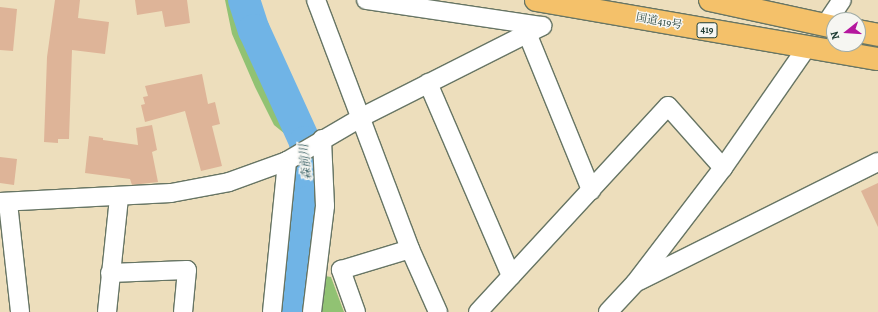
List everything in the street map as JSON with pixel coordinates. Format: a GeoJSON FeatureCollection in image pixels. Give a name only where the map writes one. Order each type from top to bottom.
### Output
{"type":"FeatureCollection","features":[{"type":"Feature","properties":{"kind":"highway","name":"国道419号"},"geometry":{"type":"LineString","coordinates":[[536,0],[878,59]]}},
{"type":"Feature","properties":{"kind":"highway"},"geometry":{"type":"LineString","coordinates":[[710,0],[835,12]]}},
{"type":"Feature","properties":{"kind":"highway"},"geometry":{"type":"LineString","coordinates":[[866,33],[878,35]]}},
{"type":"Feature","properties":{"kind":"street"},"geometry":{"type":"LineString","coordinates":[[316,0],[362,117],[410,249],[438,312]]}},
{"type":"Feature","properties":{"kind":"street"},"geometry":{"type":"LineString","coordinates":[[20,312],[4,203],[171,193],[229,182],[287,161],[322,139],[362,117],[542,26],[366,0]]}},
{"type":"Feature","properties":{"kind":"street"},"geometry":{"type":"LineString","coordinates":[[527,33],[591,190]]}},
{"type":"Feature","properties":{"kind":"street"},"geometry":{"type":"LineString","coordinates":[[608,312],[636,283],[723,168],[807,47]]}},
{"type":"Feature","properties":{"kind":"street"},"geometry":{"type":"LineString","coordinates":[[428,83],[511,276]]}},
{"type":"Feature","properties":{"kind":"street"},"geometry":{"type":"LineString","coordinates":[[478,312],[668,106],[723,168]]}},
{"type":"Feature","properties":{"kind":"street"},"geometry":{"type":"LineString","coordinates":[[312,312],[325,206],[322,139]]}},
{"type":"Feature","properties":{"kind":"street"},"geometry":{"type":"LineString","coordinates":[[272,312],[287,161]]}},
{"type":"Feature","properties":{"kind":"street"},"geometry":{"type":"LineString","coordinates":[[636,283],[878,162]]}},
{"type":"Feature","properties":{"kind":"street"},"geometry":{"type":"LineString","coordinates":[[107,312],[119,197]]}},
{"type":"Feature","properties":{"kind":"street"},"geometry":{"type":"LineString","coordinates":[[356,312],[340,270],[410,249]]}},
{"type":"Feature","properties":{"kind":"street"},"geometry":{"type":"LineString","coordinates":[[110,273],[187,270],[183,312]]}},
{"type":"Feature","properties":{"kind":"green space"},"geometry":{"type":"Polygon","coordinates":[[[225,0],[241,0],[252,32],[296,127],[290,138],[274,125],[255,87],[232,34],[225,0]]]}},
{"type":"Feature","properties":{"kind":"green space"},"geometry":{"type":"Polygon","coordinates":[[[319,275],[331,277],[344,312],[314,312],[319,275]]]}},
{"type":"Feature","properties":{"kind":"building"},"geometry":{"type":"Polygon","coordinates":[[[55,0],[80,0],[78,18],[109,22],[105,54],[72,50],[69,139],[58,139],[58,143],[44,142],[47,57],[55,0]]]}},
{"type":"Feature","properties":{"kind":"building"},"geometry":{"type":"Polygon","coordinates":[[[135,0],[187,0],[190,23],[165,27],[162,11],[137,15],[135,0]]]}},
{"type":"Feature","properties":{"kind":"building"},"geometry":{"type":"Polygon","coordinates":[[[0,7],[17,9],[13,51],[0,50],[0,7]]]}},
{"type":"Feature","properties":{"kind":"building"},"geometry":{"type":"Polygon","coordinates":[[[202,74],[208,104],[215,102],[220,124],[212,126],[222,166],[201,171],[185,111],[145,122],[141,105],[145,104],[143,97],[148,96],[145,86],[202,74]]]}},
{"type":"Feature","properties":{"kind":"building"},"geometry":{"type":"Polygon","coordinates":[[[152,125],[157,150],[152,152],[158,182],[132,185],[130,179],[85,173],[89,136],[103,138],[103,140],[138,145],[136,128],[152,125]]]}},
{"type":"Feature","properties":{"kind":"building"},"geometry":{"type":"Polygon","coordinates":[[[0,157],[17,159],[14,185],[0,183],[0,157]]]}},
{"type":"Feature","properties":{"kind":"building"},"geometry":{"type":"Polygon","coordinates":[[[878,183],[878,227],[861,191],[878,183]]]}},
{"type":"Feature","properties":{"kind":"waterway","name":"森前川"},"geometry":{"type":"LineString","coordinates":[[244,0],[254,30],[305,142],[310,172],[308,202],[294,312]]}}]}
